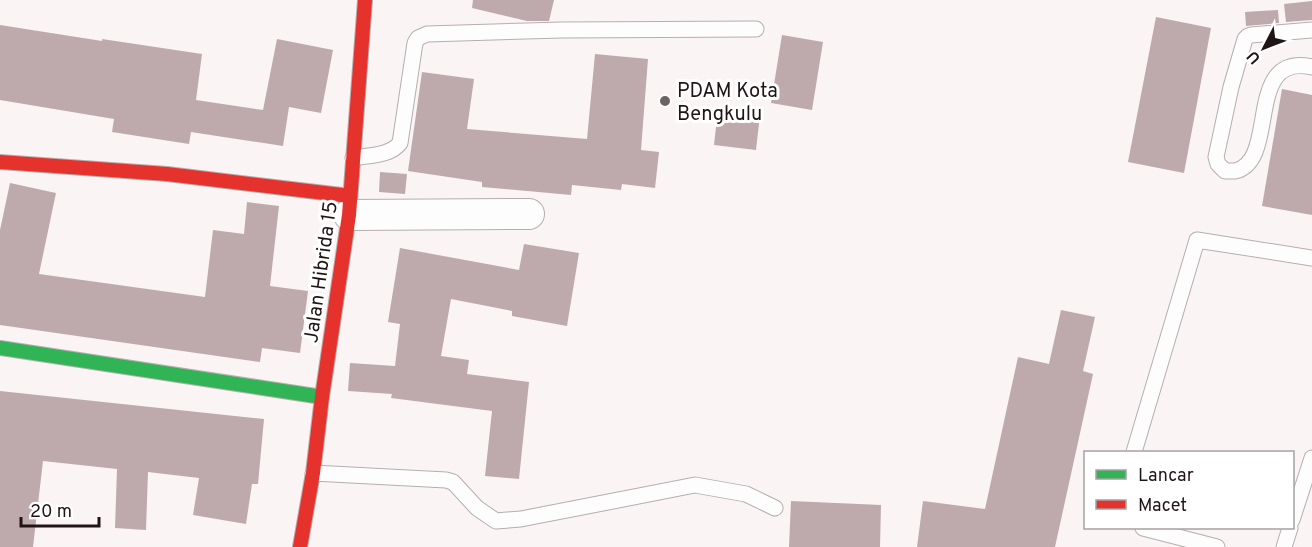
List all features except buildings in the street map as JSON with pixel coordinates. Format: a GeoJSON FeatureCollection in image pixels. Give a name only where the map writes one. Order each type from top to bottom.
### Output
{"type":"FeatureCollection","features":[{"type":"Feature","properties":{"kind":"street","name":"Jalan Hibrida 15"},"geometry":{"type":"LineString","coordinates":[[300,547],[313,473],[350,206],[365,0]]}},
{"type":"Feature","properties":{"kind":"street"},"geometry":{"type":"LineString","coordinates":[[0,162],[167,174],[350,206],[529,214]]}},
{"type":"Feature","properties":{"kind":"street"},"geometry":{"type":"LineString","coordinates":[[0,348],[322,397]]}},
{"type":"Feature","properties":{"kind":"lane"},"geometry":{"type":"LineString","coordinates":[[353,158],[389,152],[400,143],[415,43],[418,38],[427,34],[562,30],[756,29]]}},
{"type":"Feature","properties":{"kind":"lane"},"geometry":{"type":"LineString","coordinates":[[1312,30],[1251,35],[1245,39],[1231,87],[1216,157],[1218,164],[1225,171],[1236,170],[1246,165],[1256,151],[1267,101],[1273,82],[1279,73],[1290,66],[1301,64],[1312,67]]}},
{"type":"Feature","properties":{"kind":"lane"},"geometry":{"type":"LineString","coordinates":[[1135,451],[1197,240],[1312,258]]}},
{"type":"Feature","properties":{"kind":"lane"},"geometry":{"type":"LineString","coordinates":[[1294,517],[1312,458]]}},
{"type":"Feature","properties":{"kind":"lane"},"geometry":{"type":"LineString","coordinates":[[313,473],[446,480],[453,482],[477,508],[496,521],[521,519],[695,485],[746,494],[775,508]]}},
{"type":"Feature","properties":{"kind":"lane"},"geometry":{"type":"LineString","coordinates":[[1147,529],[1217,547]]}},
{"type":"Feature","properties":{"kind":"lane"},"geometry":{"type":"LineString","coordinates":[[1284,547],[1290,529]]}},
{"type":"Feature","properties":{"kind":"traffic: fast"},"geometry":{"type":"LineString","coordinates":[[0,348],[322,397]]}},
{"type":"Feature","properties":{"kind":"traffic: jam"},"geometry":{"type":"LineString","coordinates":[[300,547],[313,473],[349,215],[365,0]]}},
{"type":"Feature","properties":{"kind":"traffic: jam"},"geometry":{"type":"LineString","coordinates":[[0,162],[167,174],[350,196]]}},
{"type":"Feature","properties":{"kind":"place","name":"PDAM Kota Bengkulu"},"geometry":{"type":"Point","coordinates":[665,101]}}]}
